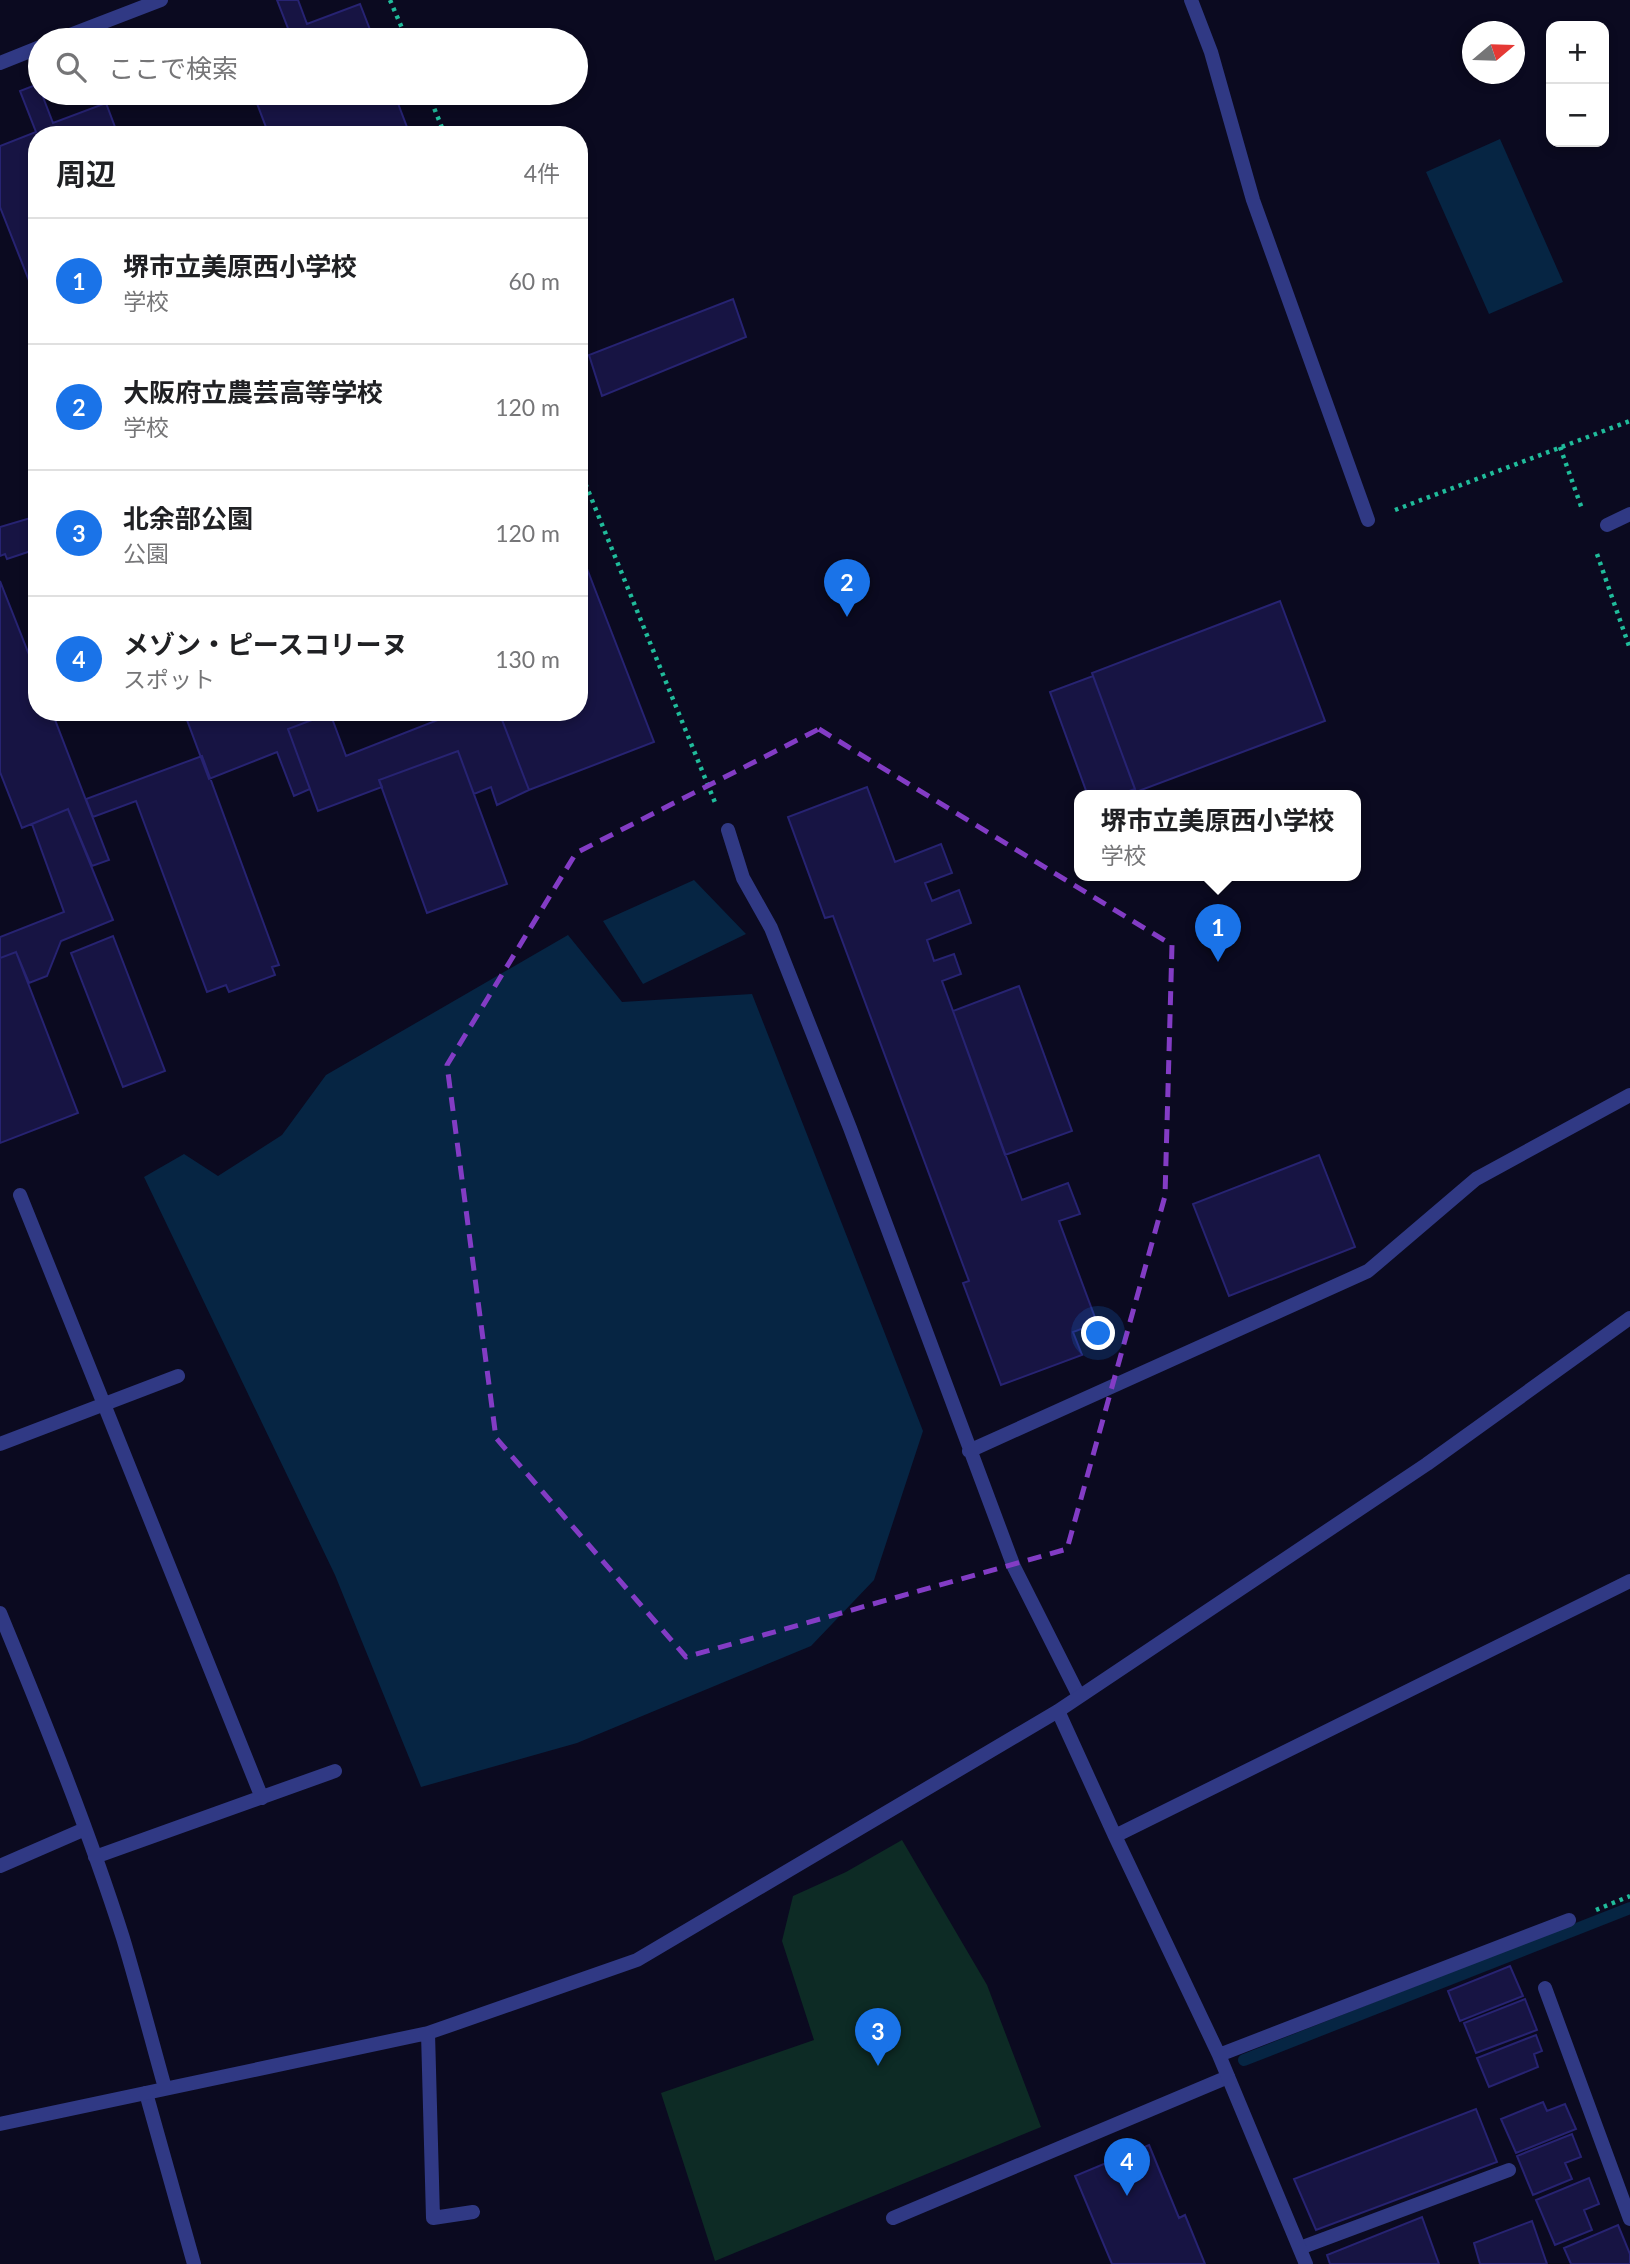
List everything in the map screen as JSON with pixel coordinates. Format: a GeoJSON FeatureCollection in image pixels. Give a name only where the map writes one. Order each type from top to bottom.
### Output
{"type":"FeatureCollection","features":[{"type":"Feature","properties":{"kind":"street"},"geometry":{"type":"LineString","coordinates":[[88,28],[161,0]]}},
{"type":"Feature","properties":{"kind":"street"},"geometry":{"type":"LineString","coordinates":[[1191,0],[1211,52],[1253,200],[1368,520]]}},
{"type":"Feature","properties":{"kind":"street"},"geometry":{"type":"LineString","coordinates":[[0,63],[28,52]]}},
{"type":"Feature","properties":{"kind":"street"},"geometry":{"type":"LineString","coordinates":[[1607,525],[1630,514]]}},
{"type":"Feature","properties":{"kind":"street"},"geometry":{"type":"LineString","coordinates":[[728,830],[743,878],[771,928],[850,1128],[1014,1567],[1079,1696]]}},
{"type":"Feature","properties":{"kind":"street"},"geometry":{"type":"LineString","coordinates":[[969,1451],[1368,1271],[1476,1179],[1630,1095]]}},
{"type":"Feature","properties":{"kind":"street"},"geometry":{"type":"LineString","coordinates":[[20,1195],[262,1798]]}},
{"type":"Feature","properties":{"kind":"street"},"geometry":{"type":"LineString","coordinates":[[0,2124],[428,2033],[637,1960],[1058,1711],[1427,1465],[1630,1318]]}},
{"type":"Feature","properties":{"kind":"street"},"geometry":{"type":"LineString","coordinates":[[0,1444],[178,1376]]}},
{"type":"Feature","properties":{"kind":"street"},"geometry":{"type":"LineString","coordinates":[[1115,1836],[1630,1581]]}},
{"type":"Feature","properties":{"kind":"street"},"geometry":{"type":"LineString","coordinates":[[0,1613],[62,1762],[123,1938],[165,2088]]}},
{"type":"Feature","properties":{"kind":"street"},"geometry":{"type":"LineString","coordinates":[[1058,1711],[1219,2055],[1306,2264]]}},
{"type":"Feature","properties":{"kind":"street"},"geometry":{"type":"LineString","coordinates":[[95,1857],[335,1771]]}},
{"type":"Feature","properties":{"kind":"street"},"geometry":{"type":"LineString","coordinates":[[0,1866],[85,1829]]}},
{"type":"Feature","properties":{"kind":"street"},"geometry":{"type":"LineString","coordinates":[[1219,2055],[1569,1920]]}},
{"type":"Feature","properties":{"kind":"street"},"geometry":{"type":"LineString","coordinates":[[1545,1988],[1630,2219]]}},
{"type":"Feature","properties":{"kind":"street"},"geometry":{"type":"LineString","coordinates":[[428,2033],[433,2218],[472,2212]]}},
{"type":"Feature","properties":{"kind":"street"},"geometry":{"type":"LineString","coordinates":[[892,2218],[1228,2077]]}},
{"type":"Feature","properties":{"kind":"street"},"geometry":{"type":"LineString","coordinates":[[146,2093],[194,2264]]}},
{"type":"Feature","properties":{"kind":"street"},"geometry":{"type":"LineString","coordinates":[[1300,2248],[1509,2170]]}},
{"type":"Feature","properties":{"kind":"path"},"geometry":{"type":"LineString","coordinates":[[390,0],[402,28]]}},
{"type":"Feature","properties":{"kind":"path"},"geometry":{"type":"LineString","coordinates":[[433,105],[441,126]]}},
{"type":"Feature","properties":{"kind":"path"},"geometry":{"type":"LineString","coordinates":[[1368,520],[1630,421]]}},
{"type":"Feature","properties":{"kind":"path"},"geometry":{"type":"LineString","coordinates":[[588,490],[728,830]]}},
{"type":"Feature","properties":{"kind":"path"},"geometry":{"type":"LineString","coordinates":[[1569,1920],[1630,1896]]}},
{"type":"Feature","properties":{"kind":"highlighted area"},"geometry":{"type":"Polygon","coordinates":[[[819,729],[1172,945],[1165,1196],[1067,1549],[686,1657],[496,1438],[447,1065],[576,853],[819,729]]]}},
{"type":"Feature","properties":{"kind":"green space"},"geometry":{"type":"Polygon","coordinates":[[[902,1840],[987,1985],[1041,2127],[715,2261],[661,2093],[814,2040],[782,1941],[793,1896],[846,1872],[902,1840]]]}},
{"type":"Feature","properties":{"kind":"water"},"geometry":{"type":"Polygon","coordinates":[[[1500,139],[1563,282],[1489,314],[1426,172],[1500,139]]]}},
{"type":"Feature","properties":{"kind":"water"},"geometry":{"type":"Polygon","coordinates":[[[694,880],[746,934],[643,984],[603,921],[694,880]]]}},
{"type":"Feature","properties":{"kind":"water"},"geometry":{"type":"Polygon","coordinates":[[[568,935],[622,1002],[752,994],[923,1431],[874,1580],[811,1646],[577,1743],[421,1787],[335,1575],[144,1177],[184,1154],[218,1176],[282,1135],[326,1075],[568,935]]]}},
{"type":"Feature","properties":{"kind":"building"},"geometry":{"type":"Polygon","coordinates":[[[277,0],[298,0],[307,24],[360,4],[369,28],[288,28],[277,0]]]}},
{"type":"Feature","properties":{"kind":"building"},"geometry":{"type":"Polygon","coordinates":[[[28,88],[28,105],[46,105],[53,123],[107,105],[115,126],[34,126],[20,91],[28,88]]]}},
{"type":"Feature","properties":{"kind":"building"},"geometry":{"type":"Polygon","coordinates":[[[258,105],[399,105],[407,126],[266,126],[258,105]]]}},
{"type":"Feature","properties":{"kind":"building"},"geometry":{"type":"Polygon","coordinates":[[[28,135],[28,278],[0,207],[0,146],[28,135]]]}},
{"type":"Feature","properties":{"kind":"building"},"geometry":{"type":"Polygon","coordinates":[[[733,299],[746,337],[602,396],[589,355],[733,299]]]}},
{"type":"Feature","properties":{"kind":"building"},"geometry":{"type":"Polygon","coordinates":[[[28,519],[28,552],[7,559],[5,554],[0,556],[0,527],[28,519]]]}},
{"type":"Feature","properties":{"kind":"building"},"geometry":{"type":"Polygon","coordinates":[[[588,571],[654,742],[529,790],[502,721],[588,721],[588,571]]]}},
{"type":"Feature","properties":{"kind":"building"},"geometry":{"type":"Polygon","coordinates":[[[0,581],[28,652],[28,721],[55,721],[109,860],[92,866],[68,809],[22,828],[0,772],[0,581]]]}},
{"type":"Feature","properties":{"kind":"building"},"geometry":{"type":"Polygon","coordinates":[[[1280,601],[1325,721],[1135,790],[1092,673],[1280,601]]]}},
{"type":"Feature","properties":{"kind":"building"},"geometry":{"type":"Polygon","coordinates":[[[1093,676],[1135,789],[1086,790],[1050,692],[1093,676]]]}},
{"type":"Feature","properties":{"kind":"building"},"geometry":{"type":"Polygon","coordinates":[[[187,721],[309,721],[288,729],[310,789],[294,796],[277,752],[209,779],[187,721]]]}},
{"type":"Feature","properties":{"kind":"building"},"geometry":{"type":"Polygon","coordinates":[[[309,721],[333,721],[346,756],[435,721],[502,721],[529,790],[497,805],[491,787],[474,794],[458,751],[379,780],[382,787],[318,811],[288,729],[309,721]]]}},
{"type":"Feature","properties":{"kind":"building"},"geometry":{"type":"Polygon","coordinates":[[[458,751],[507,884],[427,913],[379,780],[458,751]]]}},
{"type":"Feature","properties":{"kind":"building"},"geometry":{"type":"Polygon","coordinates":[[[202,756],[279,965],[272,967],[275,975],[229,992],[226,985],[207,992],[136,801],[93,817],[86,799],[202,756]]]}},
{"type":"Feature","properties":{"kind":"building"},"geometry":{"type":"Polygon","coordinates":[[[867,787],[895,862],[941,844],[952,873],[925,883],[932,901],[959,890],[971,923],[927,940],[934,961],[954,954],[961,974],[942,981],[1022,1200],[1068,1183],[1080,1214],[1059,1221],[1097,1323],[1073,1332],[1082,1355],[1001,1385],[963,1283],[969,1281],[833,916],[825,918],[788,817],[867,787]]]}},
{"type":"Feature","properties":{"kind":"building"},"geometry":{"type":"Polygon","coordinates":[[[68,809],[113,920],[61,941],[47,976],[29,983],[16,952],[0,958],[0,937],[64,912],[32,824],[68,809]]]}},
{"type":"Feature","properties":{"kind":"building"},"geometry":{"type":"Polygon","coordinates":[[[113,936],[165,1071],[123,1087],[71,953],[113,936]]]}},
{"type":"Feature","properties":{"kind":"building"},"geometry":{"type":"Polygon","coordinates":[[[16,952],[78,1113],[0,1143],[0,958],[16,952]]]}},
{"type":"Feature","properties":{"kind":"building"},"geometry":{"type":"Polygon","coordinates":[[[1019,986],[1072,1131],[1005,1155],[953,1011],[1019,986]]]}},
{"type":"Feature","properties":{"kind":"building"},"geometry":{"type":"Polygon","coordinates":[[[1319,1155],[1355,1247],[1229,1296],[1193,1204],[1319,1155]]]}},
{"type":"Feature","properties":{"kind":"building"},"geometry":{"type":"Polygon","coordinates":[[[1510,1966],[1523,1996],[1460,2021],[1448,1991],[1510,1966]]]}},
{"type":"Feature","properties":{"kind":"building"},"geometry":{"type":"Polygon","coordinates":[[[1525,1999],[1537,2030],[1476,2053],[1464,2023],[1525,1999]]]}},
{"type":"Feature","properties":{"kind":"building"},"geometry":{"type":"Polygon","coordinates":[[[1536,2035],[1542,2051],[1534,2054],[1538,2067],[1489,2087],[1477,2058],[1536,2035]]]}},
{"type":"Feature","properties":{"kind":"building"},"geometry":{"type":"Polygon","coordinates":[[[1543,2102],[1547,2111],[1565,2104],[1576,2129],[1516,2153],[1501,2119],[1543,2102]]]}},
{"type":"Feature","properties":{"kind":"building"},"geometry":{"type":"Polygon","coordinates":[[[1476,2109],[1497,2162],[1316,2230],[1294,2179],[1476,2109]]]}},
{"type":"Feature","properties":{"kind":"building"},"geometry":{"type":"Polygon","coordinates":[[[1572,2134],[1581,2157],[1565,2163],[1572,2179],[1533,2195],[1517,2156],[1572,2134]]]}},
{"type":"Feature","properties":{"kind":"building"},"geometry":{"type":"Polygon","coordinates":[[[1149,2145],[1179,2218],[1185,2215],[1205,2264],[1112,2264],[1075,2176],[1149,2145]]]}},
{"type":"Feature","properties":{"kind":"building"},"geometry":{"type":"Polygon","coordinates":[[[1589,2178],[1599,2204],[1584,2210],[1592,2230],[1555,2245],[1536,2200],[1589,2178]]]}},
{"type":"Feature","properties":{"kind":"building"},"geometry":{"type":"Polygon","coordinates":[[[1422,2217],[1439,2264],[1330,2264],[1327,2255],[1422,2217]]]}},
{"type":"Feature","properties":{"kind":"building"},"geometry":{"type":"Polygon","coordinates":[[[1532,2221],[1547,2264],[1480,2264],[1474,2243],[1532,2221]]]}},
{"type":"Feature","properties":{"kind":"building"},"geometry":{"type":"Polygon","coordinates":[[[1618,2225],[1630,2254],[1630,2264],[1571,2264],[1564,2248],[1618,2225]]]}},
{"type":"Feature","properties":{"kind":"waterway"},"geometry":{"type":"LineString","coordinates":[[1244,2060],[1630,1908]]}},
{"type":"Feature","properties":{"kind":"place","name":"大阪府立農芸高等学校"},"geometry":{"type":"Point","coordinates":[847,617]}},
{"type":"Feature","properties":{"kind":"place","name":"堺市立美原西小学校"},"geometry":{"type":"Point","coordinates":[1218,962]}},
{"type":"Feature","properties":{"kind":"place","name":"北余部公園"},"geometry":{"type":"Point","coordinates":[878,2066]}},
{"type":"Feature","properties":{"kind":"place","name":"メゾン・ピースコリーヌ"},"geometry":{"type":"Point","coordinates":[1127,2196]}}]}
